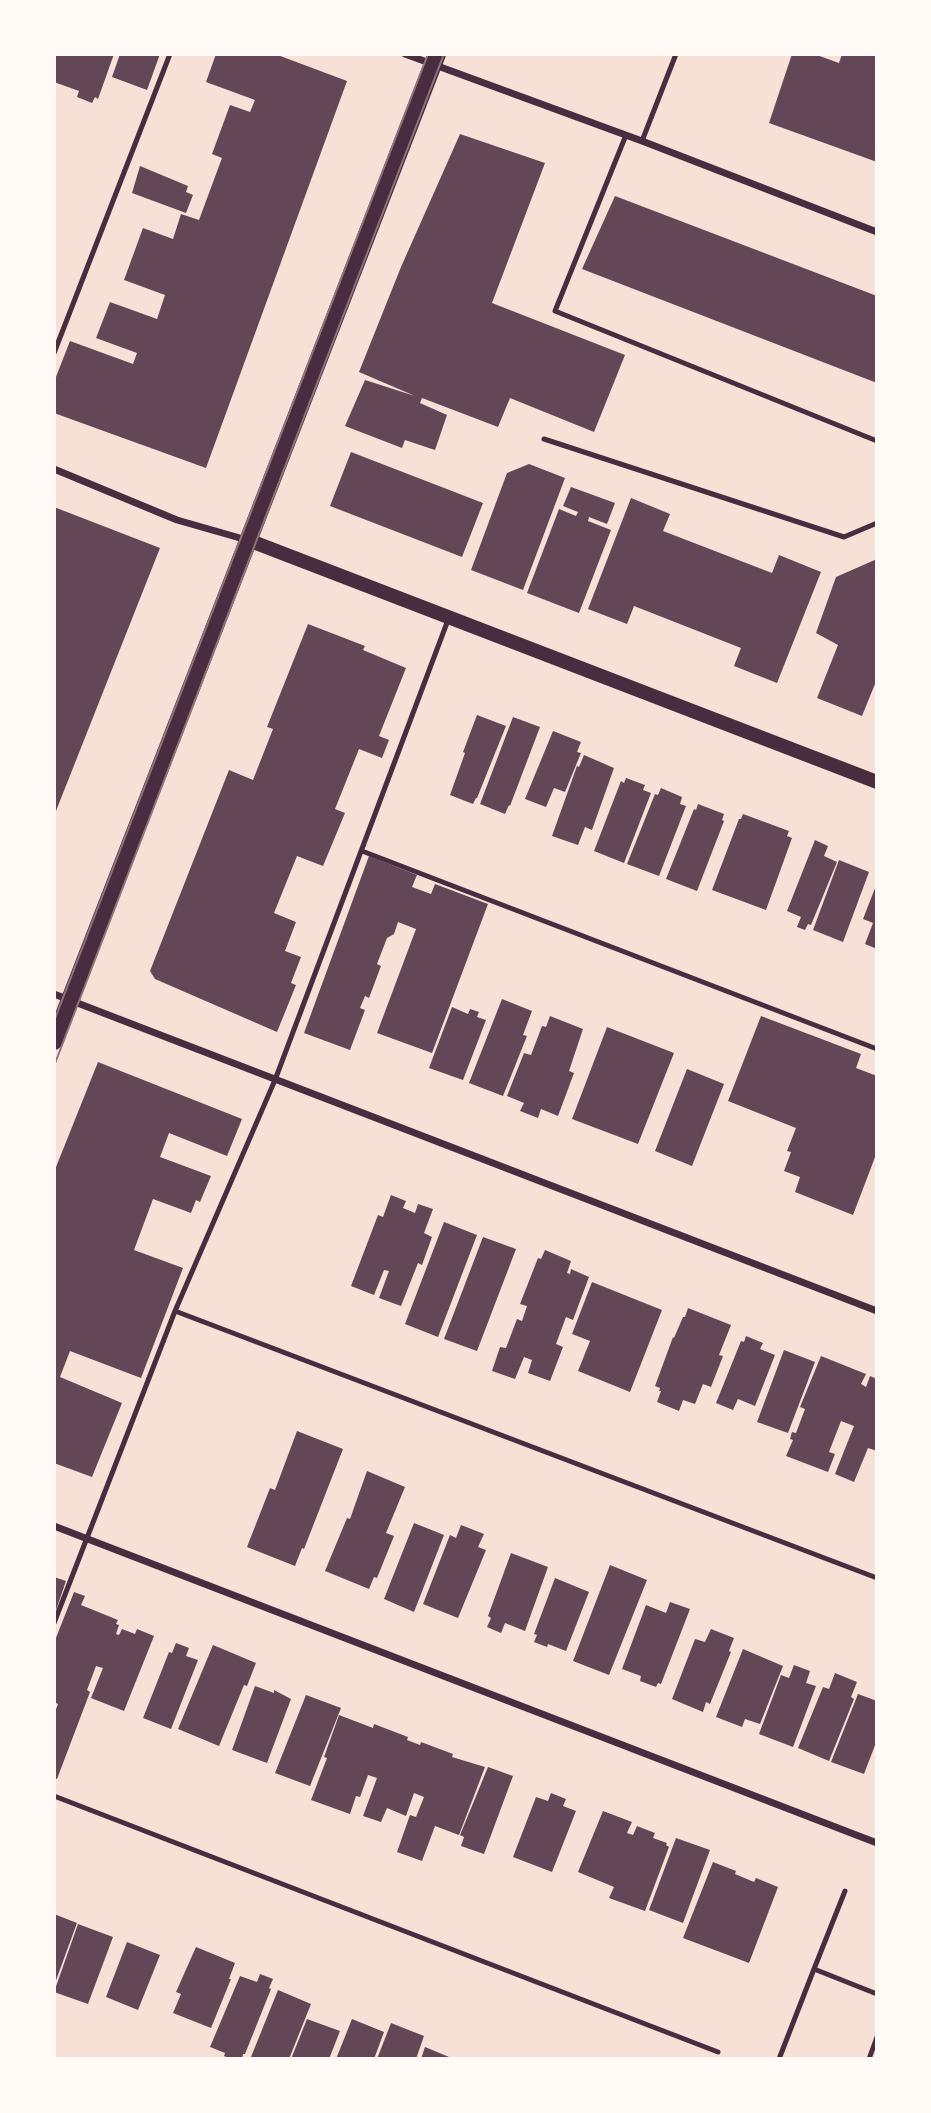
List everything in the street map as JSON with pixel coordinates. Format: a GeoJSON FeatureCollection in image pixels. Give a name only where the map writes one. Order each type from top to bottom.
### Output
{"type":"FeatureCollection","features":[{"type":"Feature","properties":{"kind":"main road"},"geometry":{"type":"LineString","coordinates":[[54,1041],[62,997],[248,540],[435,60]]}},
{"type":"Feature","properties":{"kind":"main road"},"geometry":{"type":"LineString","coordinates":[[248,540],[877,782]]}},
{"type":"Feature","properties":{"kind":"street"},"geometry":{"type":"LineString","coordinates":[[405,54],[435,60],[877,232]]}},
{"type":"Feature","properties":{"kind":"street"},"geometry":{"type":"LineString","coordinates":[[54,469],[177,520],[248,540]]}},
{"type":"Feature","properties":{"kind":"street"},"geometry":{"type":"LineString","coordinates":[[62,997],[877,1311]]}},
{"type":"Feature","properties":{"kind":"street"},"geometry":{"type":"LineString","coordinates":[[54,1526],[877,1843]]}},
{"type":"Feature","properties":{"kind":"lane"},"geometry":{"type":"LineString","coordinates":[[54,353],[170,54]]}},
{"type":"Feature","properties":{"kind":"lane"},"geometry":{"type":"LineString","coordinates":[[642,141],[676,54]]}},
{"type":"Feature","properties":{"kind":"lane"},"geometry":{"type":"LineString","coordinates":[[625,135],[555,312],[877,441]]}},
{"type":"Feature","properties":{"kind":"lane"},"geometry":{"type":"LineString","coordinates":[[544,439],[844,537],[877,523]]}},
{"type":"Feature","properties":{"kind":"lane"},"geometry":{"type":"LineString","coordinates":[[54,1623],[175,1311],[275,1080],[449,617]]}},
{"type":"Feature","properties":{"kind":"lane"},"geometry":{"type":"LineString","coordinates":[[362,851],[877,1049]]}},
{"type":"Feature","properties":{"kind":"lane"},"geometry":{"type":"LineString","coordinates":[[175,1311],[877,1578]]}},
{"type":"Feature","properties":{"kind":"lane"},"geometry":{"type":"LineString","coordinates":[[54,1796],[718,2052]]}},
{"type":"Feature","properties":{"kind":"lane"},"geometry":{"type":"LineString","coordinates":[[779,2059],[845,1891]]}},
{"type":"Feature","properties":{"kind":"lane"},"geometry":{"type":"LineString","coordinates":[[814,1969],[877,1994]]}},
{"type":"Feature","properties":{"kind":"lane"},"geometry":{"type":"LineString","coordinates":[[869,2059],[877,2037]]}},
{"type":"Feature","properties":{"kind":"building"},"geometry":{"type":"Polygon","coordinates":[[[54,54],[114,54],[98,99],[95,97],[92,103],[77,97],[79,91],[54,82],[54,54]]]}},
{"type":"Feature","properties":{"kind":"building"},"geometry":{"type":"Polygon","coordinates":[[[120,54],[160,54],[147,90],[112,77],[120,54]]]}},
{"type":"Feature","properties":{"kind":"building"},"geometry":{"type":"Polygon","coordinates":[[[216,54],[275,54],[347,81],[206,468],[54,413],[54,382],[70,341],[133,364],[137,353],[96,338],[110,302],[157,319],[165,295],[124,280],[143,228],[173,239],[181,214],[199,220],[222,158],[212,154],[230,105],[250,112],[255,100],[206,82],[216,54]]]}},
{"type":"Feature","properties":{"kind":"building"},"geometry":{"type":"Polygon","coordinates":[[[792,54],[814,54],[839,63],[842,54],[877,56],[877,162],[769,123],[792,54]]]}},
{"type":"Feature","properties":{"kind":"building"},"geometry":{"type":"Polygon","coordinates":[[[460,134],[545,163],[492,303],[625,355],[594,432],[510,398],[498,427],[422,398],[420,403],[447,415],[435,450],[405,440],[402,448],[345,426],[365,380],[415,396],[359,372],[401,267],[460,134]]]}},
{"type":"Feature","properties":{"kind":"building"},"geometry":{"type":"Polygon","coordinates":[[[140,166],[188,186],[186,192],[193,195],[186,213],[132,193],[140,166]]]}},
{"type":"Feature","properties":{"kind":"building"},"geometry":{"type":"Polygon","coordinates":[[[615,196],[877,296],[877,383],[582,269],[615,196]]]}},
{"type":"Feature","properties":{"kind":"building"},"geometry":{"type":"Polygon","coordinates":[[[351,452],[483,503],[462,557],[330,506],[351,452]]]}},
{"type":"Feature","properties":{"kind":"building"},"geometry":{"type":"Polygon","coordinates":[[[529,464],[565,478],[523,590],[471,570],[507,473],[529,464]]]}},
{"type":"Feature","properties":{"kind":"building"},"geometry":{"type":"Polygon","coordinates":[[[571,487],[615,503],[607,524],[589,517],[588,521],[611,530],[579,613],[527,593],[559,509],[576,516],[578,512],[563,506],[571,487]]]}},
{"type":"Feature","properties":{"kind":"building"},"geometry":{"type":"Polygon","coordinates":[[[631,498],[670,514],[663,531],[772,573],[779,555],[821,572],[777,683],[734,666],[741,648],[634,606],[627,624],[588,609],[631,498]]]}},
{"type":"Feature","properties":{"kind":"building"},"geometry":{"type":"Polygon","coordinates":[[[54,507],[160,548],[54,816],[54,507]]]}},
{"type":"Feature","properties":{"kind":"building"},"geometry":{"type":"Polygon","coordinates":[[[877,559],[877,679],[862,716],[817,698],[838,645],[816,633],[836,577],[877,559]]]}},
{"type":"Feature","properties":{"kind":"building"},"geometry":{"type":"Polygon","coordinates":[[[308,624],[365,646],[363,650],[406,668],[379,736],[389,740],[382,758],[359,749],[335,809],[345,813],[323,866],[297,856],[274,913],[296,922],[285,951],[301,957],[291,983],[296,985],[277,1032],[155,979],[150,971],[229,770],[253,780],[273,729],[267,727],[308,624]]]}},
{"type":"Feature","properties":{"kind":"building"},"geometry":{"type":"Polygon","coordinates":[[[477,715],[506,726],[473,804],[450,795],[477,715]]]}},
{"type":"Feature","properties":{"kind":"building"},"geometry":{"type":"Polygon","coordinates":[[[513,717],[540,727],[505,814],[480,804],[513,717]]]}},
{"type":"Feature","properties":{"kind":"building"},"geometry":{"type":"Polygon","coordinates":[[[553,731],[581,742],[577,752],[581,753],[565,792],[554,788],[546,807],[525,799],[553,731]]]}},
{"type":"Feature","properties":{"kind":"building"},"geometry":{"type":"Polygon","coordinates":[[[584,755],[614,768],[592,830],[585,827],[578,845],[552,836],[577,766],[579,767],[584,755]]]}},
{"type":"Feature","properties":{"kind":"building"},"geometry":{"type":"Polygon","coordinates":[[[626,778],[645,785],[643,790],[651,793],[624,863],[594,851],[621,781],[624,783],[626,778]]]}},
{"type":"Feature","properties":{"kind":"building"},"geometry":{"type":"Polygon","coordinates":[[[661,788],[682,797],[680,804],[686,806],[659,876],[627,864],[655,794],[658,795],[661,788]]]}},
{"type":"Feature","properties":{"kind":"building"},"geometry":{"type":"Polygon","coordinates":[[[698,804],[724,814],[724,821],[697,891],[666,879],[698,804]]]}},
{"type":"Feature","properties":{"kind":"building"},"geometry":{"type":"Polygon","coordinates":[[[743,814],[789,831],[787,836],[792,838],[766,910],[712,890],[743,814]]]}},
{"type":"Feature","properties":{"kind":"building"},"geometry":{"type":"Polygon","coordinates":[[[815,840],[828,846],[824,856],[837,862],[811,925],[808,924],[805,930],[797,927],[801,917],[787,911],[815,840]]]}},
{"type":"Feature","properties":{"kind":"building"},"geometry":{"type":"Polygon","coordinates":[[[369,856],[417,875],[412,887],[431,894],[435,884],[488,904],[432,1053],[377,1033],[416,929],[398,922],[394,934],[387,938],[377,964],[381,966],[369,998],[365,996],[360,1008],[365,1010],[350,1050],[304,1033],[369,856]]]}},
{"type":"Feature","properties":{"kind":"building"},"geometry":{"type":"Polygon","coordinates":[[[839,860],[869,872],[843,942],[813,930],[839,860]]]}},
{"type":"Feature","properties":{"kind":"building"},"geometry":{"type":"Polygon","coordinates":[[[877,883],[877,949],[865,944],[873,923],[863,919],[877,883]]]}},
{"type":"Feature","properties":{"kind":"building"},"geometry":{"type":"Polygon","coordinates":[[[502,999],[532,1011],[523,1035],[527,1036],[503,1096],[469,1083],[502,999]]]}},
{"type":"Feature","properties":{"kind":"building"},"geometry":{"type":"Polygon","coordinates":[[[452,1007],[468,1014],[470,1009],[479,1012],[477,1017],[486,1020],[463,1080],[429,1068],[452,1007]]]}},
{"type":"Feature","properties":{"kind":"building"},"geometry":{"type":"Polygon","coordinates":[[[550,1016],[583,1029],[569,1071],[574,1073],[558,1116],[541,1109],[538,1118],[520,1111],[524,1103],[507,1096],[524,1053],[531,1055],[542,1026],[546,1027],[550,1016]]]}},
{"type":"Feature","properties":{"kind":"building"},"geometry":{"type":"Polygon","coordinates":[[[761,1016],[861,1054],[856,1068],[877,1076],[877,1152],[853,1215],[795,1192],[800,1177],[784,1171],[791,1152],[787,1151],[796,1128],[728,1101],[761,1016]]]}},
{"type":"Feature","properties":{"kind":"building"},"geometry":{"type":"Polygon","coordinates":[[[607,1027],[674,1053],[638,1144],[572,1119],[607,1027]]]}},
{"type":"Feature","properties":{"kind":"building"},"geometry":{"type":"Polygon","coordinates":[[[98,1062],[242,1119],[227,1156],[169,1133],[160,1157],[211,1176],[200,1202],[196,1200],[191,1213],[153,1199],[134,1250],[183,1268],[141,1378],[70,1351],[60,1377],[122,1403],[92,1477],[54,1463],[54,1172],[98,1062]]]}},
{"type":"Feature","properties":{"kind":"building"},"geometry":{"type":"Polygon","coordinates":[[[687,1069],[724,1084],[692,1166],[655,1151],[687,1069]]]}},
{"type":"Feature","properties":{"kind":"building"},"geometry":{"type":"Polygon","coordinates":[[[391,1195],[406,1201],[403,1208],[415,1213],[418,1204],[433,1209],[424,1233],[432,1237],[422,1265],[418,1263],[401,1306],[379,1298],[389,1271],[384,1270],[374,1295],[351,1286],[378,1215],[383,1217],[391,1195]]]}},
{"type":"Feature","properties":{"kind":"building"},"geometry":{"type":"Polygon","coordinates":[[[444,1222],[477,1235],[438,1337],[405,1324],[444,1222]]]}},
{"type":"Feature","properties":{"kind":"building"},"geometry":{"type":"Polygon","coordinates":[[[483,1237],[516,1249],[477,1351],[444,1339],[483,1237]]]}},
{"type":"Feature","properties":{"kind":"building"},"geometry":{"type":"Polygon","coordinates":[[[545,1250],[571,1261],[567,1273],[570,1274],[571,1269],[589,1277],[573,1320],[566,1317],[556,1344],[563,1347],[550,1381],[528,1373],[532,1360],[524,1357],[515,1379],[492,1371],[500,1347],[506,1348],[517,1319],[522,1321],[527,1306],[520,1304],[538,1258],[541,1259],[545,1250]]]}},
{"type":"Feature","properties":{"kind":"building"},"geometry":{"type":"Polygon","coordinates":[[[592,1282],[662,1310],[630,1392],[578,1371],[590,1341],[572,1334],[592,1282]]]}},
{"type":"Feature","properties":{"kind":"building"},"geometry":{"type":"Polygon","coordinates":[[[688,1308],[731,1325],[719,1355],[723,1356],[711,1387],[703,1384],[695,1404],[683,1400],[679,1411],[657,1402],[661,1391],[655,1386],[673,1337],[688,1308]]]}},
{"type":"Feature","properties":{"kind":"building"},"geometry":{"type":"Polygon","coordinates":[[[746,1336],[763,1343],[760,1349],[775,1355],[755,1406],[738,1399],[733,1410],[716,1403],[741,1341],[744,1342],[746,1336]]]}},
{"type":"Feature","properties":{"kind":"building"},"geometry":{"type":"Polygon","coordinates":[[[784,1350],[815,1362],[788,1433],[757,1422],[784,1350]]]}},
{"type":"Feature","properties":{"kind":"building"},"geometry":{"type":"Polygon","coordinates":[[[821,1356],[866,1374],[861,1384],[866,1387],[870,1376],[877,1379],[877,1451],[868,1448],[854,1482],[835,1474],[854,1426],[841,1421],[829,1452],[835,1454],[828,1472],[786,1456],[793,1440],[790,1439],[792,1432],[796,1433],[805,1409],[800,1407],[821,1356]]]}},
{"type":"Feature","properties":{"kind":"building"},"geometry":{"type":"Polygon","coordinates":[[[297,1431],[343,1449],[295,1566],[247,1547],[270,1488],[275,1490],[297,1431]]]}},
{"type":"Feature","properties":{"kind":"building"},"geometry":{"type":"Polygon","coordinates":[[[367,1471],[405,1487],[386,1533],[394,1536],[377,1578],[374,1577],[369,1589],[325,1571],[347,1518],[350,1519],[367,1471]]]}},
{"type":"Feature","properties":{"kind":"building"},"geometry":{"type":"Polygon","coordinates":[[[414,1523],[444,1535],[414,1612],[384,1599],[414,1523]]]}},
{"type":"Feature","properties":{"kind":"building"},"geometry":{"type":"Polygon","coordinates":[[[461,1525],[484,1534],[478,1547],[486,1550],[458,1618],[423,1604],[450,1535],[456,1538],[461,1525]]]}},
{"type":"Feature","properties":{"kind":"building"},"geometry":{"type":"Polygon","coordinates":[[[511,1553],[548,1567],[525,1631],[505,1623],[501,1633],[487,1627],[491,1618],[488,1616],[511,1553]]]}},
{"type":"Feature","properties":{"kind":"building"},"geometry":{"type":"Polygon","coordinates":[[[610,1565],[647,1580],[609,1675],[573,1661],[610,1565]]]}},
{"type":"Feature","properties":{"kind":"building"},"geometry":{"type":"Polygon","coordinates":[[[54,1577],[66,1581],[55,1613],[54,1613],[54,1577]]]}},
{"type":"Feature","properties":{"kind":"building"},"geometry":{"type":"Polygon","coordinates":[[[555,1578],[589,1592],[566,1651],[534,1642],[537,1635],[534,1634],[555,1578]]]}},
{"type":"Feature","properties":{"kind":"building"},"geometry":{"type":"Polygon","coordinates":[[[74,1592],[85,1596],[81,1605],[118,1620],[116,1634],[119,1635],[122,1629],[135,1634],[137,1629],[154,1636],[124,1711],[91,1698],[103,1668],[96,1666],[87,1690],[90,1692],[57,1779],[54,1778],[54,1714],[58,1704],[54,1702],[54,1643],[74,1592]]]}},
{"type":"Feature","properties":{"kind":"building"},"geometry":{"type":"Polygon","coordinates":[[[670,1602],[690,1609],[661,1684],[658,1683],[656,1687],[640,1681],[641,1676],[622,1669],[646,1605],[666,1613],[670,1602]]]}},
{"type":"Feature","properties":{"kind":"building"},"geometry":{"type":"Polygon","coordinates":[[[711,1629],[734,1638],[710,1704],[706,1702],[703,1712],[672,1699],[695,1639],[705,1642],[711,1629]]]}},
{"type":"Feature","properties":{"kind":"building"},"geometry":{"type":"Polygon","coordinates":[[[176,1643],[189,1648],[186,1656],[198,1660],[171,1729],[143,1718],[169,1652],[172,1653],[176,1643]]]}},
{"type":"Feature","properties":{"kind":"building"},"geometry":{"type":"Polygon","coordinates":[[[213,1645],[256,1663],[219,1746],[178,1729],[213,1645]]]}},
{"type":"Feature","properties":{"kind":"building"},"geometry":{"type":"Polygon","coordinates":[[[743,1649],[783,1666],[760,1724],[745,1719],[742,1727],[716,1717],[743,1649]]]}},
{"type":"Feature","properties":{"kind":"building"},"geometry":{"type":"Polygon","coordinates":[[[794,1665],[810,1671],[806,1683],[816,1686],[793,1747],[759,1734],[781,1675],[789,1678],[794,1665]]]}},
{"type":"Feature","properties":{"kind":"building"},"geometry":{"type":"Polygon","coordinates":[[[835,1673],[857,1682],[851,1697],[854,1699],[829,1761],[798,1748],[823,1687],[829,1689],[835,1673]]]}},
{"type":"Feature","properties":{"kind":"building"},"geometry":{"type":"Polygon","coordinates":[[[255,1686],[274,1693],[274,1690],[291,1699],[267,1763],[232,1750],[255,1686]]]}},
{"type":"Feature","properties":{"kind":"building"},"geometry":{"type":"Polygon","coordinates":[[[858,1694],[877,1701],[877,1740],[864,1774],[831,1762],[858,1694]]]}},
{"type":"Feature","properties":{"kind":"building"},"geometry":{"type":"Polygon","coordinates":[[[306,1695],[341,1708],[310,1786],[275,1773],[306,1695]]]}},
{"type":"Feature","properties":{"kind":"building"},"geometry":{"type":"Polygon","coordinates":[[[339,1715],[373,1728],[374,1724],[408,1737],[407,1740],[420,1745],[421,1742],[453,1754],[452,1757],[485,1767],[459,1835],[435,1826],[422,1861],[397,1852],[410,1815],[416,1817],[424,1797],[414,1793],[406,1816],[387,1808],[381,1822],[363,1816],[377,1778],[368,1775],[350,1814],[311,1800],[339,1715]]]}},
{"type":"Feature","properties":{"kind":"building"},"geometry":{"type":"Polygon","coordinates":[[[488,1767],[513,1776],[484,1854],[461,1846],[464,1837],[460,1835],[488,1767]]]}},
{"type":"Feature","properties":{"kind":"building"},"geometry":{"type":"Polygon","coordinates":[[[551,1793],[566,1799],[563,1806],[576,1811],[552,1872],[513,1857],[536,1797],[548,1801],[551,1793]]]}},
{"type":"Feature","properties":{"kind":"building"},"geometry":{"type":"Polygon","coordinates":[[[603,1811],[632,1822],[627,1833],[633,1835],[637,1826],[655,1833],[653,1838],[667,1843],[669,1847],[645,1911],[609,1898],[614,1887],[578,1872],[603,1811]]]}},
{"type":"Feature","properties":{"kind":"building"},"geometry":{"type":"Polygon","coordinates":[[[676,1838],[710,1850],[683,1923],[649,1910],[676,1838]]]}},
{"type":"Feature","properties":{"kind":"building"},"geometry":{"type":"Polygon","coordinates":[[[713,1862],[754,1882],[756,1878],[778,1887],[749,1963],[683,1938],[713,1862]]]}},
{"type":"Feature","properties":{"kind":"building"},"geometry":{"type":"Polygon","coordinates":[[[54,1914],[77,1923],[55,1983],[54,1983],[54,1914]]]}},
{"type":"Feature","properties":{"kind":"building"},"geometry":{"type":"Polygon","coordinates":[[[78,1924],[113,1937],[88,2004],[54,1992],[78,1924]]]}},
{"type":"Feature","properties":{"kind":"building"},"geometry":{"type":"Polygon","coordinates":[[[127,1942],[160,1955],[138,2010],[106,1997],[127,1942]]]}},
{"type":"Feature","properties":{"kind":"building"},"geometry":{"type":"Polygon","coordinates":[[[196,1947],[235,1963],[211,2028],[173,2013],[181,1994],[176,1992],[196,1947]]]}},
{"type":"Feature","properties":{"kind":"building"},"geometry":{"type":"Polygon","coordinates":[[[260,1974],[273,1979],[269,1988],[271,1989],[245,2054],[242,2059],[230,2059],[224,2056],[225,2053],[210,2047],[240,1976],[257,1982],[260,1974]]]}},
{"type":"Feature","properties":{"kind":"building"},"geometry":{"type":"Polygon","coordinates":[[[278,1990],[311,2004],[289,2059],[256,2059],[251,2057],[278,1990]]]}},
{"type":"Feature","properties":{"kind":"building"},"geometry":{"type":"Polygon","coordinates":[[[307,2019],[340,2031],[329,2059],[291,2059],[307,2019]]]}},
{"type":"Feature","properties":{"kind":"building"},"geometry":{"type":"Polygon","coordinates":[[[352,2019],[384,2032],[374,2059],[336,2059],[352,2019]]]}},
{"type":"Feature","properties":{"kind":"building"},"geometry":{"type":"Polygon","coordinates":[[[391,2023],[424,2036],[416,2059],[377,2059],[391,2023]]]}},
{"type":"Feature","properties":{"kind":"building"},"geometry":{"type":"Polygon","coordinates":[[[425,2047],[454,2059],[421,2059],[425,2047]]]}},
{"type":"Feature","properties":{"kind":"tram line"},"geometry":{"type":"LineString","coordinates":[[54,1021],[428,54]]}},
{"type":"Feature","properties":{"kind":"tram line"},"geometry":{"type":"LineString","coordinates":[[54,1066],[444,54]]}}]}
